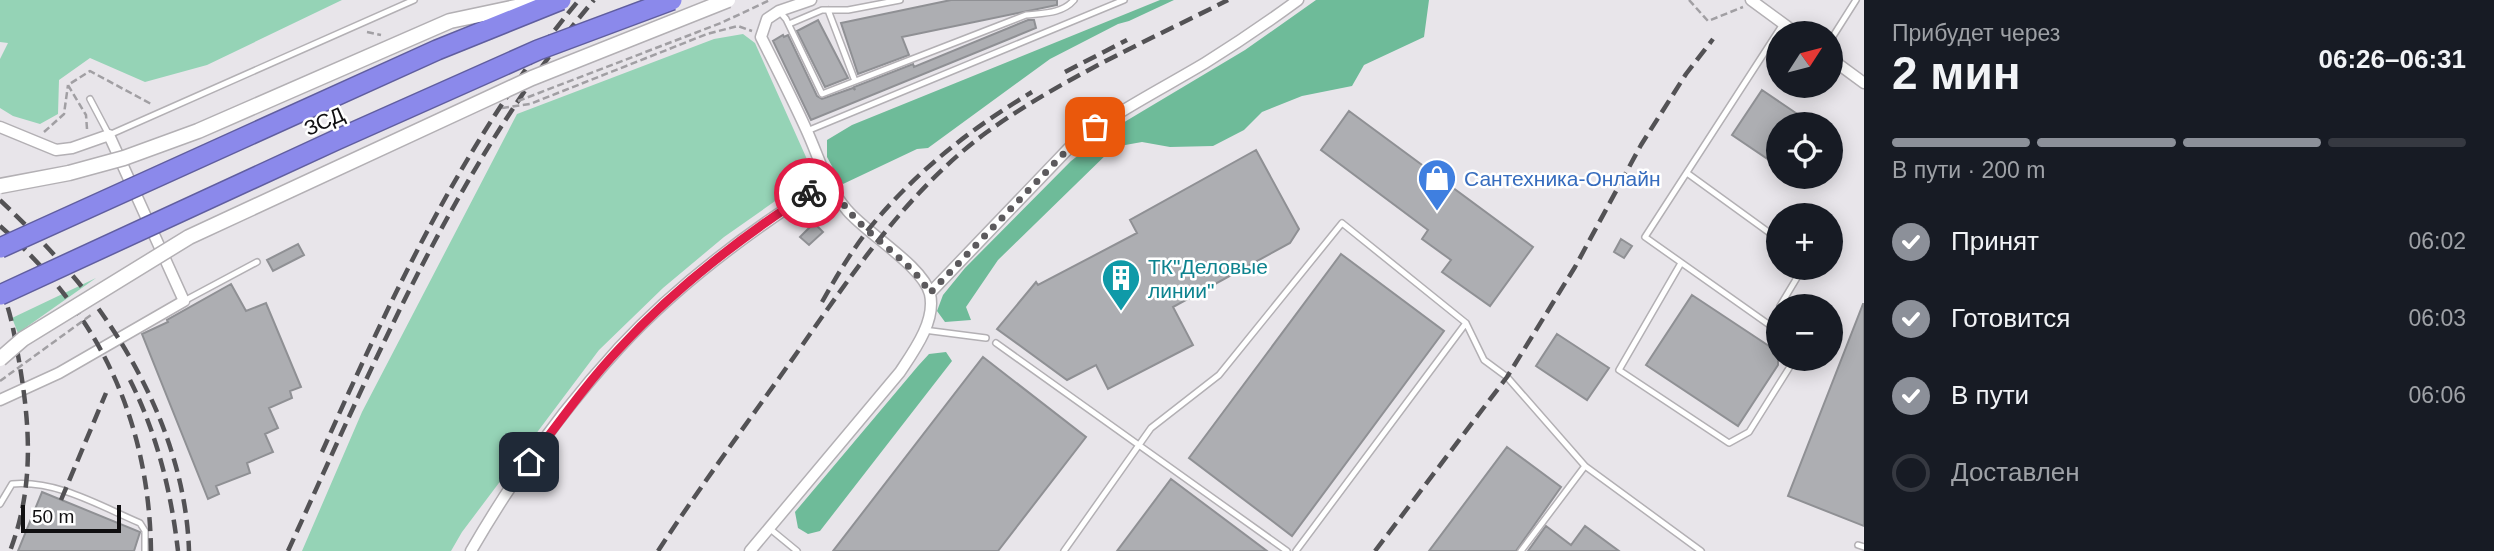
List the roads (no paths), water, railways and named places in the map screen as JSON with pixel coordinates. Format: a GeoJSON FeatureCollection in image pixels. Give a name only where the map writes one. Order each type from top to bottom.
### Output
{"type":"FeatureCollection","features":[{"type":"Feature","properties":{"kind":"highway","name":"ЗСД"},"geometry":{"type":"LineString","coordinates":[[0,248],[438,50],[561,0]]}},
{"type":"Feature","properties":{"kind":"highway","name":"ЗСД"},"geometry":{"type":"LineString","coordinates":[[0,295],[538,50],[672,0]]}},
{"type":"Feature","properties":{"kind":"main road"},"geometry":{"type":"LineString","coordinates":[[0,186],[124,159],[198,131],[450,21],[550,0]]}},
{"type":"Feature","properties":{"kind":"main road"},"geometry":{"type":"LineString","coordinates":[[0,359],[23,339],[189,237],[532,78],[727,0]]}},
{"type":"Feature","properties":{"kind":"street"},"geometry":{"type":"LineString","coordinates":[[750,551],[900,372],[919,343],[929,314],[930,293],[921,279],[904,260],[847,210],[827,182],[807,131],[761,37],[767,19],[779,11],[811,0]]}},
{"type":"Feature","properties":{"kind":"street"},"geometry":{"type":"LineString","coordinates":[[930,293],[1069,148],[1095,127],[1261,28],[1298,0]]}},
{"type":"Feature","properties":{"kind":"street"},"geometry":{"type":"LineString","coordinates":[[1753,1],[1779,21]]}},
{"type":"Feature","properties":{"kind":"street"},"geometry":{"type":"LineString","coordinates":[[1843,68],[1864,83]]}},
{"type":"Feature","properties":{"kind":"street"},"geometry":{"type":"LineString","coordinates":[[0,127],[56,150],[89,143],[109,135],[184,301],[59,373],[0,400]]}},
{"type":"Feature","properties":{"kind":"street"},"geometry":{"type":"LineString","coordinates":[[471,551],[516,480],[567,410],[619,348],[702,271],[775,215],[827,182]]}},
{"type":"Feature","properties":{"kind":"lane"},"geometry":{"type":"LineString","coordinates":[[90,99],[109,135],[414,0]]}},
{"type":"Feature","properties":{"kind":"lane"},"geometry":{"type":"LineString","coordinates":[[789,24],[822,10],[848,10],[900,0]]}},
{"type":"Feature","properties":{"kind":"lane"},"geometry":{"type":"LineString","coordinates":[[779,11],[789,24],[822,94],[1026,15],[1054,12],[1072,4],[1074,0]]}},
{"type":"Feature","properties":{"kind":"lane"},"geometry":{"type":"LineString","coordinates":[[807,131],[1124,0]]}},
{"type":"Feature","properties":{"kind":"lane"},"geometry":{"type":"LineString","coordinates":[[1843,21],[1856,0]]}},
{"type":"Feature","properties":{"kind":"lane"},"geometry":{"type":"LineString","coordinates":[[828,10],[855,81]]}},
{"type":"Feature","properties":{"kind":"lane"},"geometry":{"type":"LineString","coordinates":[[1766,50],[1645,237],[1766,322]]}},
{"type":"Feature","properties":{"kind":"lane"},"geometry":{"type":"LineString","coordinates":[[1687,173],[1766,230]]}},
{"type":"Feature","properties":{"kind":"lane"},"geometry":{"type":"LineString","coordinates":[[1064,551],[1151,428],[1219,375],[1342,223],[1466,323],[1484,360],[1507,377],[1585,466],[1701,551]]}},
{"type":"Feature","properties":{"kind":"lane"},"geometry":{"type":"LineString","coordinates":[[184,301],[257,262]]}},
{"type":"Feature","properties":{"kind":"lane"},"geometry":{"type":"LineString","coordinates":[[1681,262],[1619,370],[1729,443],[1748,432],[1787,371]]}},
{"type":"Feature","properties":{"kind":"lane"},"geometry":{"type":"LineString","coordinates":[[1296,551],[1466,323]]}},
{"type":"Feature","properties":{"kind":"lane"},"geometry":{"type":"LineString","coordinates":[[924,330],[986,338]]}},
{"type":"Feature","properties":{"kind":"lane"},"geometry":{"type":"LineString","coordinates":[[996,343],[1287,551]]}},
{"type":"Feature","properties":{"kind":"lane"},"geometry":{"type":"LineString","coordinates":[[1521,551],[1585,466]]}},
{"type":"Feature","properties":{"kind":"lane"},"geometry":{"type":"LineString","coordinates":[[0,504],[12,484],[26,483],[65,491],[140,523],[145,531],[145,551]]}},
{"type":"Feature","properties":{"kind":"lane"},"geometry":{"type":"LineString","coordinates":[[769,528],[797,551]]}},
{"type":"Feature","properties":{"kind":"railway"},"geometry":{"type":"LineString","coordinates":[[322,452],[405,274],[467,160],[539,51],[579,0]]}},
{"type":"Feature","properties":{"kind":"railway"},"geometry":{"type":"LineString","coordinates":[[288,551],[387,335],[460,195],[545,62],[594,0]]}},
{"type":"Feature","properties":{"kind":"railway"},"geometry":{"type":"LineString","coordinates":[[658,551],[855,271],[929,182],[987,132],[1044,95],[1228,0]]}},
{"type":"Feature","properties":{"kind":"railway"},"geometry":{"type":"LineString","coordinates":[[1375,551],[1507,377],[1575,267],[1641,145],[1686,74],[1713,39]]}},
{"type":"Feature","properties":{"kind":"railway"},"geometry":{"type":"LineString","coordinates":[[1065,72],[1127,40]]}},
{"type":"Feature","properties":{"kind":"railway"},"geometry":{"type":"LineString","coordinates":[[822,302],[862,238],[904,190],[965,137],[1032,92]]}},
{"type":"Feature","properties":{"kind":"railway"},"geometry":{"type":"LineString","coordinates":[[0,200],[78,282],[121,342],[139,374],[169,443],[179,478],[189,551]]}},
{"type":"Feature","properties":{"kind":"railway"},"geometry":{"type":"LineString","coordinates":[[0,226],[35,260],[65,295],[91,333],[112,372],[128,413],[140,457],[148,503],[151,551]]}},
{"type":"Feature","properties":{"kind":"railway"},"geometry":{"type":"LineString","coordinates":[[0,288],[15,338],[25,405],[28,454],[23,502],[10,551]]}},
{"type":"Feature","properties":{"kind":"railway"},"geometry":{"type":"LineString","coordinates":[[130,380],[148,421],[161,463],[178,551]]}},
{"type":"Feature","properties":{"kind":"railway"},"geometry":{"type":"LineString","coordinates":[[61,500],[106,393]]}},
{"type":"Feature","properties":{"kind":"place","name":"Сантехника-Онлайн"},"geometry":{"type":"Point","coordinates":[1437,212]}},
{"type":"Feature","properties":{"kind":"place","name":"ТК\"Деловые линии\""},"geometry":{"type":"Point","coordinates":[1121,312]}}]}
